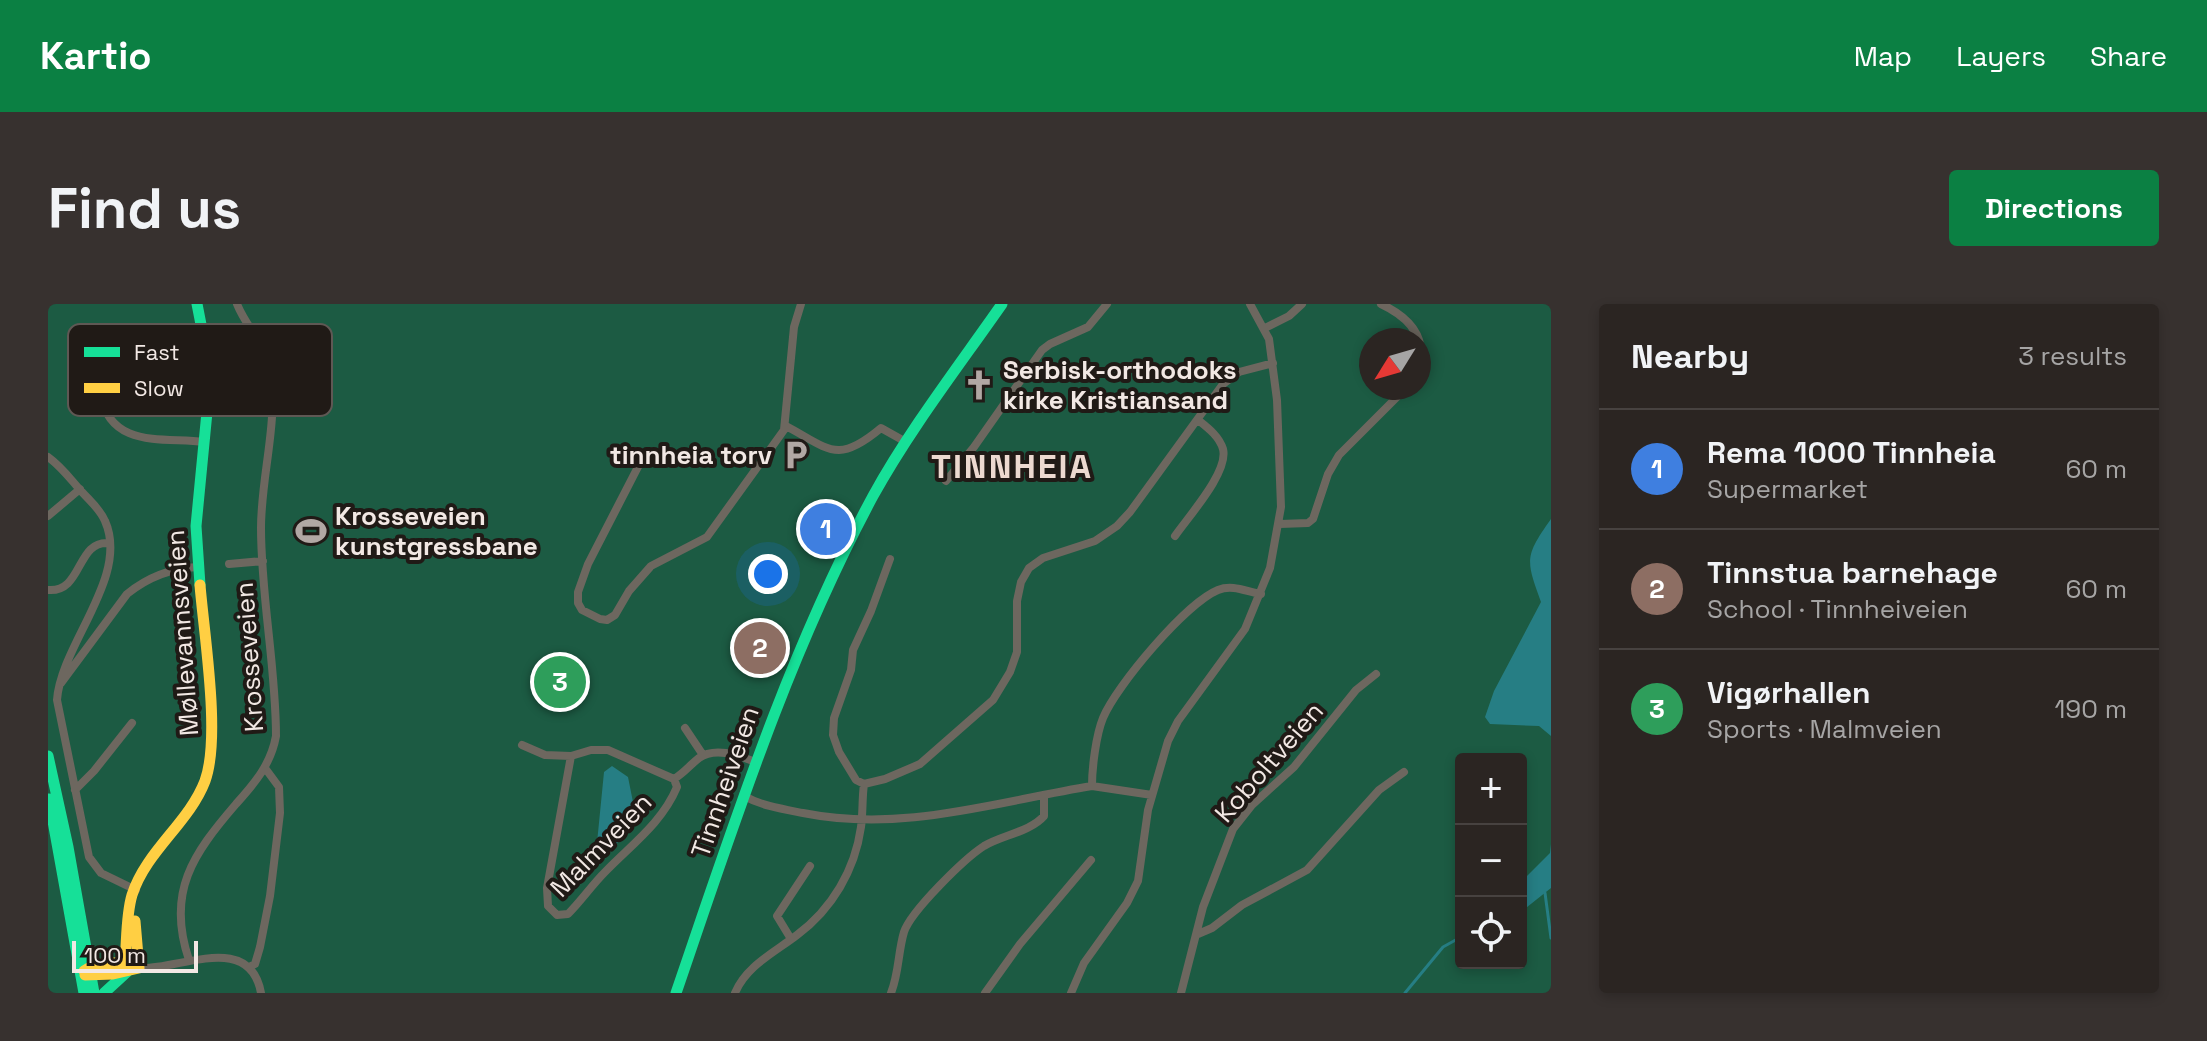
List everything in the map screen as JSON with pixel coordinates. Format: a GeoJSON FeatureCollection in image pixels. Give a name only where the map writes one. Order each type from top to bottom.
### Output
{"type":"FeatureCollection","features":[{"type":"Feature","properties":{"kind":"main road","name":"Møllevannsveien"},"geometry":{"type":"LineString","coordinates":[[197,304],[200,324]]}},
{"type":"Feature","properties":{"kind":"main road","name":"Tinnheiveien"},"geometry":{"type":"LineString","coordinates":[[676,993],[778,699],[822,599],[874,495],[906,442],[1002,304]]}},
{"type":"Feature","properties":{"kind":"main road","name":"Møllevannsveien"},"geometry":{"type":"LineString","coordinates":[[136,890],[154,854],[196,800],[209,765],[212,719],[196,526],[207,416]]}},
{"type":"Feature","properties":{"kind":"main road"},"geometry":{"type":"LineString","coordinates":[[48,756],[87,972],[84,993]]}},
{"type":"Feature","properties":{"kind":"main road"},"geometry":{"type":"LineString","coordinates":[[48,795],[94,993]]}},
{"type":"Feature","properties":{"kind":"main road"},"geometry":{"type":"LineString","coordinates":[[104,993],[126,967],[130,904],[136,890]]}},
{"type":"Feature","properties":{"kind":"main road"},"geometry":{"type":"LineString","coordinates":[[87,972],[139,968],[136,890]]}},
{"type":"Feature","properties":{"kind":"street","name":"Krosseveien"},"geometry":{"type":"LineString","coordinates":[[237,304],[246,324]]}},
{"type":"Feature","properties":{"kind":"street"},"geometry":{"type":"LineString","coordinates":[[640,463],[588,564],[578,592],[577,600],[582,610],[600,619],[607,620],[615,615],[636,583],[660,559],[707,537],[786,426],[793,339],[801,304]]}},
{"type":"Feature","properties":{"kind":"street"},"geometry":{"type":"LineString","coordinates":[[946,481],[1042,350],[1088,327],[1107,304]]}},
{"type":"Feature","properties":{"kind":"street"},"geometry":{"type":"LineString","coordinates":[[1071,993],[1084,963],[1127,903],[1138,881],[1160,763],[1178,721],[1245,629],[1261,594],[1280,524],[1282,494],[1273,363],[1265,328],[1250,304]]}},
{"type":"Feature","properties":{"kind":"street"},"geometry":{"type":"LineString","coordinates":[[1265,328],[1289,316],[1302,304]]}},
{"type":"Feature","properties":{"kind":"street"},"geometry":{"type":"LineString","coordinates":[[1384,305],[1400,313],[1412,328]]}},
{"type":"Feature","properties":{"kind":"street"},"geometry":{"type":"LineString","coordinates":[[890,559],[853,650],[851,670],[834,718],[833,735],[839,752],[856,780],[864,784],[920,764],[993,700],[1010,672],[1017,652],[1017,601],[1021,582],[1029,568],[1035,562],[1095,541],[1123,521],[1231,377],[1273,363]]}},
{"type":"Feature","properties":{"kind":"street"},"geometry":{"type":"LineString","coordinates":[[1280,524],[1308,523],[1313,519],[1328,474],[1339,455],[1394,400]]}},
{"type":"Feature","properties":{"kind":"street"},"geometry":{"type":"LineString","coordinates":[[110,416],[124,432],[139,438],[204,442]]}},
{"type":"Feature","properties":{"kind":"street","name":"Krosseveien"},"geometry":{"type":"LineString","coordinates":[[186,961],[182,903],[189,867],[209,837],[265,768],[274,748],[276,714],[261,514],[270,416]]}},
{"type":"Feature","properties":{"kind":"street"},"geometry":{"type":"LineString","coordinates":[[1175,536],[1209,489],[1224,455],[1220,442],[1198,420]]}},
{"type":"Feature","properties":{"kind":"street"},"geometry":{"type":"LineString","coordinates":[[786,426],[832,450],[852,448],[881,428],[906,442]]}},
{"type":"Feature","properties":{"kind":"street"},"geometry":{"type":"LineString","coordinates":[[48,457],[80,489],[106,522],[110,556],[105,575],[58,687],[57,706],[91,863],[101,873],[136,890]]}},
{"type":"Feature","properties":{"kind":"street"},"geometry":{"type":"LineString","coordinates":[[48,516],[80,489]]}},
{"type":"Feature","properties":{"kind":"street"},"geometry":{"type":"LineString","coordinates":[[48,590],[61,589],[68,584],[92,546],[109,543]]}},
{"type":"Feature","properties":{"kind":"street","name":"Krosseveien"},"geometry":{"type":"LineString","coordinates":[[229,564],[263,561]]}},
{"type":"Feature","properties":{"kind":"street"},"geometry":{"type":"LineString","coordinates":[[58,687],[127,594],[165,573],[198,567]]}},
{"type":"Feature","properties":{"kind":"street"},"geometry":{"type":"LineString","coordinates":[[1092,786],[1103,720],[1140,663],[1180,620],[1210,594],[1226,588],[1261,594]]}},
{"type":"Feature","properties":{"kind":"street","name":"Koboltveien"},"geometry":{"type":"LineString","coordinates":[[1181,993],[1210,883],[1227,840],[1241,816],[1294,767],[1356,690],[1376,674]]}},
{"type":"Feature","properties":{"kind":"street"},"geometry":{"type":"LineString","coordinates":[[75,790],[132,723]]}},
{"type":"Feature","properties":{"kind":"street"},"geometry":{"type":"LineString","coordinates":[[685,728],[703,755],[722,753],[755,762]]}},
{"type":"Feature","properties":{"kind":"street","name":"Malmveien"},"geometry":{"type":"LineString","coordinates":[[522,745],[545,755],[571,756],[591,750],[608,750],[674,779],[677,787],[650,829],[603,874],[568,914],[557,915],[548,906],[547,888],[571,756]]}},
{"type":"Feature","properties":{"kind":"street","name":"Malmveien"},"geometry":{"type":"LineString","coordinates":[[674,779],[703,755]]}},
{"type":"Feature","properties":{"kind":"street"},"geometry":{"type":"LineString","coordinates":[[249,967],[255,964],[260,947],[280,813],[279,787],[265,768]]}},
{"type":"Feature","properties":{"kind":"street"},"geometry":{"type":"LineString","coordinates":[[1198,934],[1212,928],[1242,905],[1307,870],[1379,790],[1404,772]]}},
{"type":"Feature","properties":{"kind":"street"},"geometry":{"type":"LineString","coordinates":[[735,993],[747,973],[816,919],[844,882],[853,862],[862,821],[864,784]]}},
{"type":"Feature","properties":{"kind":"street"},"geometry":{"type":"LineString","coordinates":[[744,796],[783,809],[862,821],[902,820],[983,809],[1092,786],[1152,795]]}},
{"type":"Feature","properties":{"kind":"street"},"geometry":{"type":"LineString","coordinates":[[891,993],[897,980],[905,930],[916,912],[977,850],[1039,822],[1044,816],[1044,795]]}},
{"type":"Feature","properties":{"kind":"street"},"geometry":{"type":"LineString","coordinates":[[985,993],[1029,933],[1091,860]]}},
{"type":"Feature","properties":{"kind":"street"},"geometry":{"type":"LineString","coordinates":[[791,939],[777,916],[810,866]]}},
{"type":"Feature","properties":{"kind":"street"},"geometry":{"type":"LineString","coordinates":[[139,968],[186,961],[237,960],[249,967],[261,993]]}},
{"type":"Feature","properties":{"kind":"green space"},"geometry":{"type":"Polygon","coordinates":[[[48,304],[1551,304],[1551,993],[48,993],[48,304]]]}},
{"type":"Feature","properties":{"kind":"water"},"geometry":{"type":"Polygon","coordinates":[[[1551,519],[1551,736],[1539,726],[1490,724],[1485,717],[1494,691],[1541,602],[1532,577],[1530,559],[1536,542],[1551,519]]]}},
{"type":"Feature","properties":{"kind":"water"},"geometry":{"type":"Polygon","coordinates":[[[612,766],[628,777],[633,802],[624,836],[605,856],[596,853],[604,772],[612,766]]]}},
{"type":"Feature","properties":{"kind":"water"},"geometry":{"type":"Polygon","coordinates":[[[1551,844],[1551,888],[1527,907],[1527,876],[1550,853],[1551,844]]]}},
{"type":"Feature","properties":{"kind":"waterway"},"geometry":{"type":"LineString","coordinates":[[1545,893],[1551,938]]}},
{"type":"Feature","properties":{"kind":"waterway"},"geometry":{"type":"LineString","coordinates":[[1405,993],[1443,947],[1455,940]]}},
{"type":"Feature","properties":{"kind":"traffic: fast"},"geometry":{"type":"LineString","coordinates":[[197,304],[201,324]]}},
{"type":"Feature","properties":{"kind":"traffic: fast"},"geometry":{"type":"LineString","coordinates":[[676,993],[764,740],[843,556],[873,496],[903,447],[1002,304]]}},
{"type":"Feature","properties":{"kind":"traffic: fast"},"geometry":{"type":"LineString","coordinates":[[200,585],[196,526],[207,416]]}},
{"type":"Feature","properties":{"kind":"traffic: fast"},"geometry":{"type":"LineString","coordinates":[[48,756],[94,993]]}},
{"type":"Feature","properties":{"kind":"traffic: fast"},"geometry":{"type":"LineString","coordinates":[[49,799],[84,993]]}},
{"type":"Feature","properties":{"kind":"traffic: fast"},"geometry":{"type":"LineString","coordinates":[[104,993],[127,972]]}},
{"type":"Feature","properties":{"kind":"traffic: slow"},"geometry":{"type":"LineString","coordinates":[[84,971],[94,965],[125,962],[129,911],[138,879],[189,810],[205,781],[210,762],[212,713],[200,585]]}},
{"type":"Feature","properties":{"kind":"traffic: slow"},"geometry":{"type":"LineString","coordinates":[[85,975],[113,974],[139,968],[135,921]]}},
{"type":"Feature","properties":{"kind":"place","name":"Serbisk-orthodoks kirke Kristiansand"},"geometry":{"type":"Point","coordinates":[979,385]}},
{"type":"Feature","properties":{"kind":"place","name":"tinnheia torv"},"geometry":{"type":"Point","coordinates":[796,455]}},
{"type":"Feature","properties":{"kind":"place","name":"Rema 1000 Tinnheia"},"geometry":{"type":"Point","coordinates":[826,529]}},
{"type":"Feature","properties":{"kind":"place","name":"Krosseveien kunstgressbane"},"geometry":{"type":"Point","coordinates":[311,531]}},
{"type":"Feature","properties":{"kind":"place","name":"Tinnstua barnehage"},"geometry":{"type":"Point","coordinates":[760,648]}},
{"type":"Feature","properties":{"kind":"place","name":"Vigørhallen"},"geometry":{"type":"Point","coordinates":[560,682]}},
{"type":"Feature","properties":{"kind":"district","name":"TINNHEIA"},"geometry":{"type":"Point","coordinates":[1012,466]}}]}
